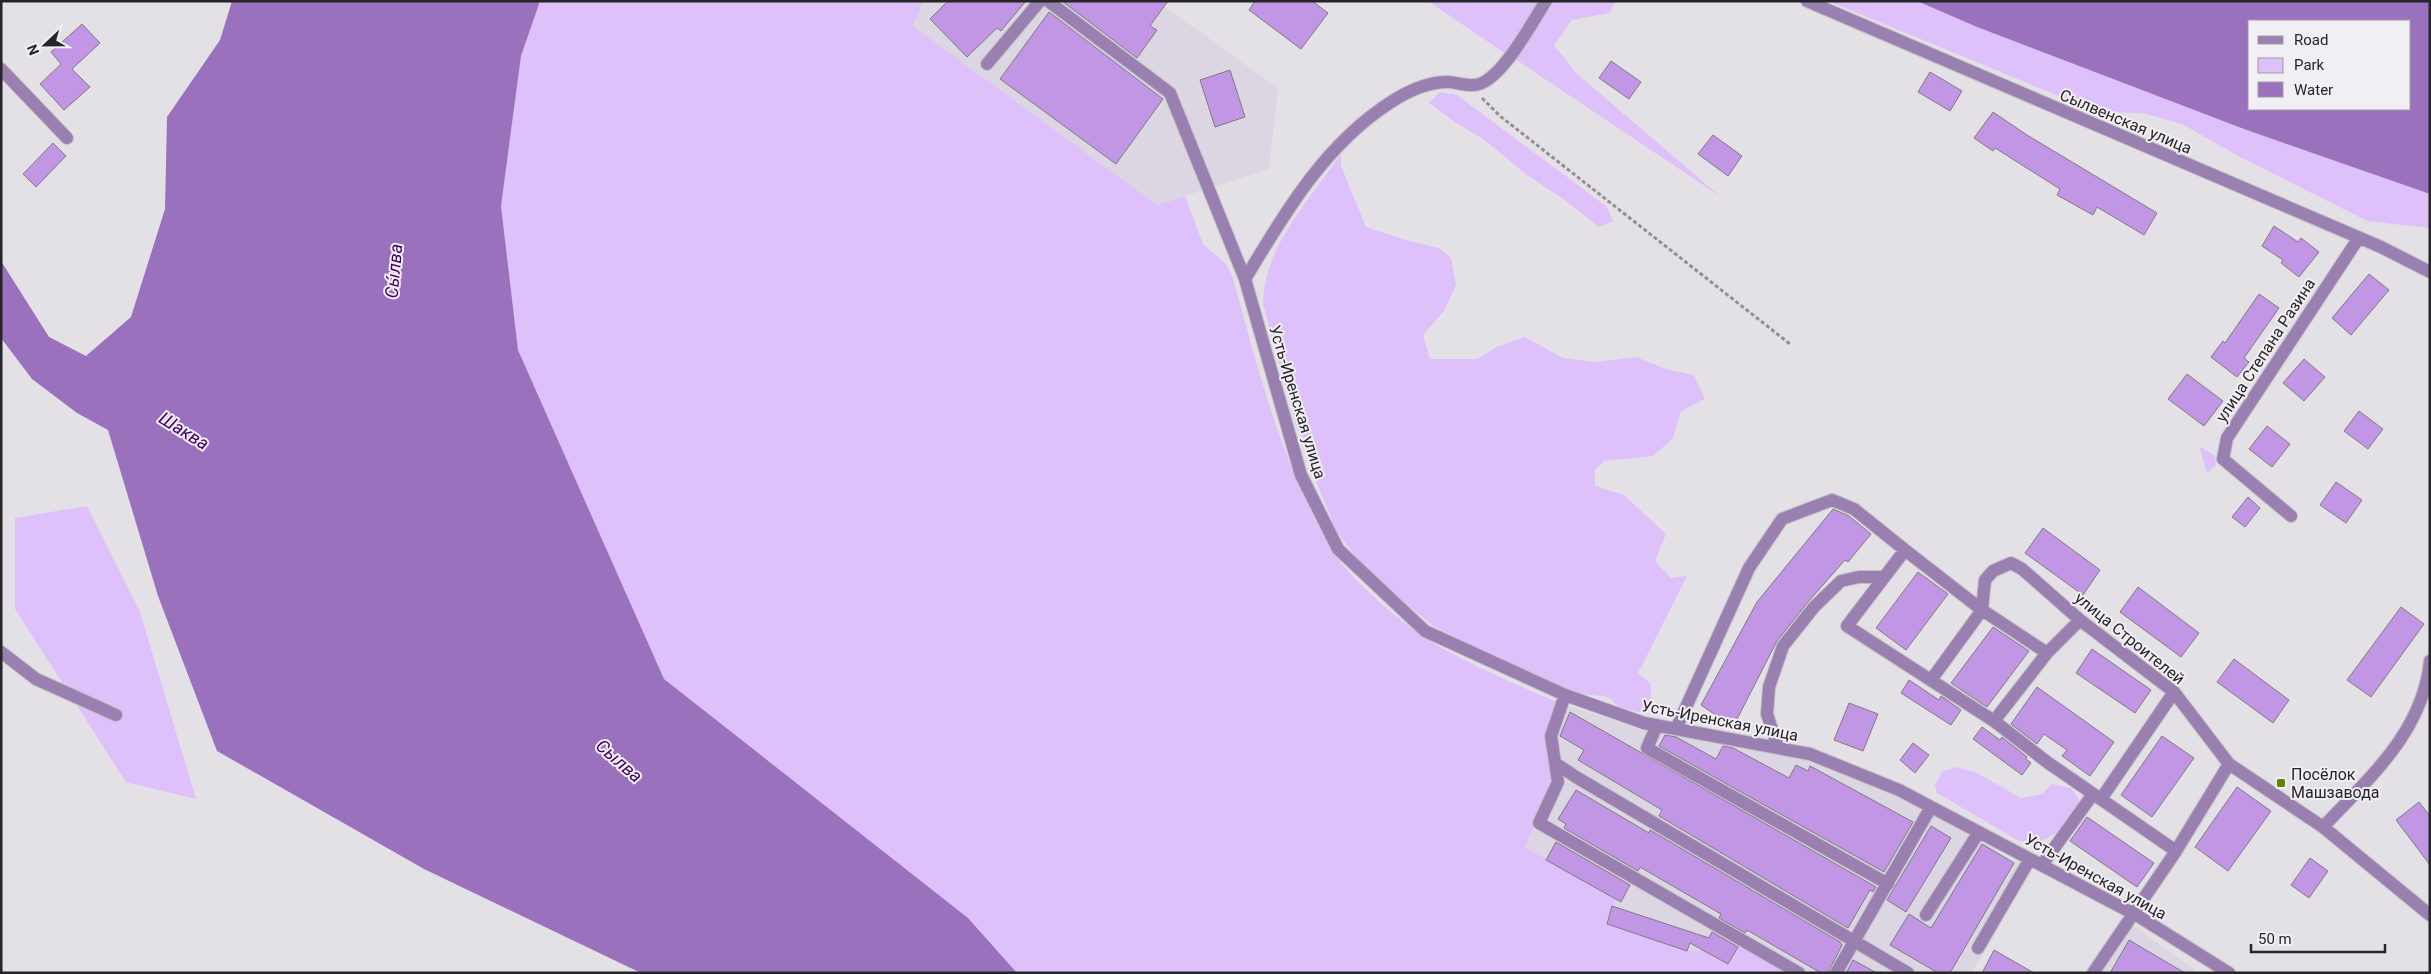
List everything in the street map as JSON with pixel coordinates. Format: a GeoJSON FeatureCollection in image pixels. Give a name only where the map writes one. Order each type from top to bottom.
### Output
{"type":"FeatureCollection","features":[{"type":"Feature","properties":{"kind":"street"},"geometry":{"type":"LineString","coordinates":[[987,64],[1040,1]]}},
{"type":"Feature","properties":{"kind":"street","name":"Усть-Иренская улица"},"geometry":{"type":"LineString","coordinates":[[1048,1],[1170,94],[1245,279],[1301,475],[1338,549],[1425,631],[1565,695],[1644,723],[1810,754],[1899,790],[2132,913],[2229,973]]}},
{"type":"Feature","properties":{"kind":"street"},"geometry":{"type":"LineString","coordinates":[[1245,279],[1282,216],[1306,182],[1350,134],[1404,94],[1427,84],[1447,82],[1474,86],[1489,80],[1501,68],[1546,1]]}},
{"type":"Feature","properties":{"kind":"street","name":"Сылвенская улица"},"geometry":{"type":"LineString","coordinates":[[1807,1],[2358,239],[2381,247],[2430,272]]}},
{"type":"Feature","properties":{"kind":"street"},"geometry":{"type":"LineString","coordinates":[[1,69],[68,138]]}},
{"type":"Feature","properties":{"kind":"street","name":"улица Степана Разина"},"geometry":{"type":"LineString","coordinates":[[2291,516],[2223,459],[2227,438],[2358,239]]}},
{"type":"Feature","properties":{"kind":"street"},"geometry":{"type":"LineString","coordinates":[[1676,729],[1749,568],[1782,519],[1832,500],[1854,509],[1982,610],[2047,653]]}},
{"type":"Feature","properties":{"kind":"street"},"geometry":{"type":"LineString","coordinates":[[1905,550],[1847,626],[1994,721],[2097,797],[2176,851]]}},
{"type":"Feature","properties":{"kind":"street","name":"улица Строителей"},"geometry":{"type":"LineString","coordinates":[[1982,610],[1985,580],[1993,571],[2011,563],[2022,569],[2080,620],[2174,692],[2229,764],[2323,827],[2430,915]]}},
{"type":"Feature","properties":{"kind":"street"},"geometry":{"type":"LineString","coordinates":[[1778,748],[1767,714],[1769,687],[1783,646],[1814,607],[1840,581],[1859,577],[1884,577]]}},
{"type":"Feature","properties":{"kind":"street"},"geometry":{"type":"LineString","coordinates":[[1931,680],[1982,610]]}},
{"type":"Feature","properties":{"kind":"street"},"geometry":{"type":"LineString","coordinates":[[1994,721],[2047,653],[2080,620]]}},
{"type":"Feature","properties":{"kind":"street"},"geometry":{"type":"LineString","coordinates":[[1,652],[36,679],[116,715]]}},
{"type":"Feature","properties":{"kind":"street"},"geometry":{"type":"LineString","coordinates":[[2323,827],[2382,763],[2414,720],[2428,677],[2430,661]]}},
{"type":"Feature","properties":{"kind":"street"},"geometry":{"type":"LineString","coordinates":[[1978,948],[2036,862],[2097,797],[2174,692]]}},
{"type":"Feature","properties":{"kind":"street"},"geometry":{"type":"LineString","coordinates":[[1565,695],[1551,736],[1558,782],[1539,823],[1799,973]]}},
{"type":"Feature","properties":{"kind":"street"},"geometry":{"type":"LineString","coordinates":[[1657,725],[1648,748],[1888,884]]}},
{"type":"Feature","properties":{"kind":"street"},"geometry":{"type":"LineString","coordinates":[[1555,763],[1908,973]]}},
{"type":"Feature","properties":{"kind":"street"},"geometry":{"type":"LineString","coordinates":[[2093,973],[2132,913],[2176,851],[2229,764]]}},
{"type":"Feature","properties":{"kind":"street"},"geometry":{"type":"LineString","coordinates":[[1836,973],[1931,807]]}},
{"type":"Feature","properties":{"kind":"street"},"geometry":{"type":"LineString","coordinates":[[1926,914],[1979,832]]}},
{"type":"Feature","properties":{"kind":"path"},"geometry":{"type":"LineString","coordinates":[[1474,86],[1483,100],[1500,116],[1790,344]]}},
{"type":"Feature","properties":{"kind":"shaded area"},"geometry":{"type":"Polygon","coordinates":[[[923,1],[1157,1],[1278,88],[1269,169],[1157,205],[913,26],[923,1]]]}},
{"type":"Feature","properties":{"kind":"shaded area"},"geometry":{"type":"Polygon","coordinates":[[[1557,702],[1643,730],[1678,733],[1812,760],[1919,807],[2031,870],[1972,973],[1787,973],[1739,944],[1728,964],[1702,950],[1687,951],[1607,924],[1616,899],[1525,847],[1538,812],[1557,702]]]}},
{"type":"Feature","properties":{"kind":"shaded area"},"geometry":{"type":"Polygon","coordinates":[[[2132,924],[2199,973],[2099,973],[2132,924]]]}},
{"type":"Feature","properties":{"kind":"green space"},"geometry":{"type":"Polygon","coordinates":[[[540,1],[923,1],[913,26],[1157,205],[1185,196],[1203,244],[1226,264],[1233,278],[1262,382],[1285,450],[1313,515],[1338,559],[1377,600],[1422,636],[1480,668],[1557,702],[1553,780],[1525,847],[1616,899],[1607,924],[1687,951],[1702,950],[1728,964],[1739,944],[1787,973],[1017,973],[968,918],[664,679],[518,350],[501,206],[521,56],[540,1]]]}},
{"type":"Feature","properties":{"kind":"green space"},"geometry":{"type":"Polygon","coordinates":[[[1428,1],[1540,1],[1506,54],[1428,1]]]}},
{"type":"Feature","properties":{"kind":"green space"},"geometry":{"type":"Polygon","coordinates":[[[1555,1],[1616,1],[1609,13],[1572,20],[1554,45],[1577,74],[1721,197],[1515,59],[1555,1]]]}},
{"type":"Feature","properties":{"kind":"green space"},"geometry":{"type":"Polygon","coordinates":[[[1828,1],[1917,1],[1977,27],[2244,129],[2430,194],[2430,228],[2367,221],[2242,158],[2182,124],[2142,113],[2109,112],[2088,108],[1828,1]]]}},
{"type":"Feature","properties":{"kind":"green space"},"geometry":{"type":"Polygon","coordinates":[[[1440,92],[1457,95],[1606,206],[1613,221],[1599,227],[1566,201],[1527,175],[1482,138],[1456,123],[1429,103],[1440,92]]]}},
{"type":"Feature","properties":{"kind":"green space"},"geometry":{"type":"Polygon","coordinates":[[[1341,154],[1341,166],[1366,227],[1439,248],[1451,258],[1456,285],[1444,311],[1423,335],[1430,359],[1477,359],[1499,346],[1525,337],[1563,358],[1596,362],[1636,357],[1666,369],[1694,375],[1705,399],[1681,411],[1673,438],[1653,456],[1604,461],[1595,470],[1595,486],[1624,495],[1666,534],[1655,561],[1671,578],[1687,576],[1638,673],[1650,683],[1651,687],[1649,702],[1643,713],[1619,707],[1608,697],[1564,692],[1433,626],[1364,568],[1337,532],[1311,469],[1305,440],[1297,429],[1263,304],[1265,283],[1271,262],[1280,243],[1303,206],[1341,154]]]}},
{"type":"Feature","properties":{"kind":"green space"},"geometry":{"type":"Polygon","coordinates":[[[2199,446],[2215,456],[2216,465],[2207,473],[2199,446]]]}},
{"type":"Feature","properties":{"kind":"green space"},"geometry":{"type":"Polygon","coordinates":[[[87,506],[140,612],[196,799],[126,782],[15,609],[15,518],[87,506]]]}},
{"type":"Feature","properties":{"kind":"green space"},"geometry":{"type":"Polygon","coordinates":[[[1955,767],[1975,772],[2021,798],[2042,794],[2052,784],[2071,788],[2079,800],[2063,826],[2049,838],[2030,842],[2019,841],[1937,793],[1935,785],[1942,772],[1955,767]]]}},
{"type":"Feature","properties":{"kind":"water"},"geometry":{"type":"Polygon","coordinates":[[[232,1],[540,1],[521,56],[501,206],[518,350],[664,679],[968,918],[1017,973],[641,973],[424,869],[217,751],[158,596],[108,430],[77,413],[32,379],[1,338],[1,261],[49,337],[86,356],[131,317],[165,209],[167,117],[220,40],[232,1]]]}},
{"type":"Feature","properties":{"kind":"water"},"geometry":{"type":"Polygon","coordinates":[[[1917,1],[2430,1],[2430,194],[2244,129],[1977,27],[1917,1]]]}},
{"type":"Feature","properties":{"kind":"building"},"geometry":{"type":"Polygon","coordinates":[[[948,1],[1026,1],[1001,31],[997,28],[967,57],[930,19],[948,1]]]}},
{"type":"Feature","properties":{"kind":"building"},"geometry":{"type":"Polygon","coordinates":[[[1062,1],[1168,1],[1150,26],[1157,30],[1137,58],[1062,1]]]}},
{"type":"Feature","properties":{"kind":"building"},"geometry":{"type":"Polygon","coordinates":[[[1255,1],[1312,1],[1328,13],[1301,49],[1249,10],[1255,1]]]}},
{"type":"Feature","properties":{"kind":"building"},"geometry":{"type":"Polygon","coordinates":[[[1049,12],[1163,99],[1116,164],[1000,79],[1049,12]]]}},
{"type":"Feature","properties":{"kind":"building"},"geometry":{"type":"Polygon","coordinates":[[[82,24],[100,43],[72,69],[90,87],[64,110],[40,84],[61,64],[51,52],[82,24]]]}},
{"type":"Feature","properties":{"kind":"building"},"geometry":{"type":"Polygon","coordinates":[[[1611,61],[1641,82],[1629,99],[1599,78],[1611,61]]]}},
{"type":"Feature","properties":{"kind":"building"},"geometry":{"type":"Polygon","coordinates":[[[1230,70],[1245,117],[1215,127],[1200,80],[1230,70]]]}},
{"type":"Feature","properties":{"kind":"building"},"geometry":{"type":"Polygon","coordinates":[[[1930,72],[1962,91],[1950,111],[1918,92],[1930,72]]]}},
{"type":"Feature","properties":{"kind":"building"},"geometry":{"type":"Polygon","coordinates":[[[1993,112],[2027,135],[2157,213],[2144,235],[2097,207],[2093,215],[2057,195],[2060,189],[1995,148],[1993,151],[1974,138],[1993,112]]]}},
{"type":"Feature","properties":{"kind":"building"},"geometry":{"type":"Polygon","coordinates":[[[1713,135],[1742,156],[1728,176],[1698,154],[1713,135]]]}},
{"type":"Feature","properties":{"kind":"building"},"geometry":{"type":"Polygon","coordinates":[[[53,143],[66,156],[36,187],[23,174],[53,143]]]}},
{"type":"Feature","properties":{"kind":"building"},"geometry":{"type":"Polygon","coordinates":[[[2274,226],[2298,242],[2301,238],[2319,252],[2299,277],[2281,263],[2283,260],[2262,246],[2274,226]]]}},
{"type":"Feature","properties":{"kind":"building"},"geometry":{"type":"Polygon","coordinates":[[[2369,274],[2389,290],[2351,335],[2332,318],[2369,274]]]}},
{"type":"Feature","properties":{"kind":"building"},"geometry":{"type":"Polygon","coordinates":[[[2259,294],[2279,308],[2244,358],[2249,362],[2237,377],[2211,357],[2223,341],[2225,343],[2259,294]]]}},
{"type":"Feature","properties":{"kind":"building"},"geometry":{"type":"Polygon","coordinates":[[[2304,359],[2325,377],[2304,401],[2283,383],[2304,359]]]}},
{"type":"Feature","properties":{"kind":"building"},"geometry":{"type":"Polygon","coordinates":[[[2187,374],[2223,401],[2204,426],[2168,399],[2187,374]]]}},
{"type":"Feature","properties":{"kind":"building"},"geometry":{"type":"Polygon","coordinates":[[[2359,411],[2383,429],[2368,449],[2344,431],[2359,411]]]}},
{"type":"Feature","properties":{"kind":"building"},"geometry":{"type":"Polygon","coordinates":[[[2267,426],[2290,444],[2272,467],[2249,449],[2267,426]]]}},
{"type":"Feature","properties":{"kind":"building"},"geometry":{"type":"Polygon","coordinates":[[[2336,482],[2362,500],[2346,523],[2320,505],[2336,482]]]}},
{"type":"Feature","properties":{"kind":"building"},"geometry":{"type":"Polygon","coordinates":[[[2248,497],[2260,508],[2245,527],[2232,517],[2248,497]]]}},
{"type":"Feature","properties":{"kind":"building"},"geometry":{"type":"Polygon","coordinates":[[[1833,509],[1849,516],[1871,534],[1848,562],[1845,560],[1808,602],[1777,641],[1733,727],[1701,705],[1757,602],[1833,509]]]}},
{"type":"Feature","properties":{"kind":"building"},"geometry":{"type":"Polygon","coordinates":[[[2043,528],[2100,570],[2083,595],[2025,553],[2043,528]]]}},
{"type":"Feature","properties":{"kind":"building"},"geometry":{"type":"Polygon","coordinates":[[[1918,572],[1948,594],[1906,650],[1876,628],[1918,572]]]}},
{"type":"Feature","properties":{"kind":"building"},"geometry":{"type":"Polygon","coordinates":[[[2138,587],[2199,633],[2181,657],[2120,612],[2138,587]]]}},
{"type":"Feature","properties":{"kind":"building"},"geometry":{"type":"Polygon","coordinates":[[[2401,607],[2424,624],[2371,697],[2347,680],[2401,607]]]}},
{"type":"Feature","properties":{"kind":"building"},"geometry":{"type":"Polygon","coordinates":[[[1993,627],[2029,651],[1987,707],[1951,683],[1993,627]]]}},
{"type":"Feature","properties":{"kind":"building"},"geometry":{"type":"Polygon","coordinates":[[[2092,649],[2151,690],[2135,713],[2076,673],[2092,649]]]}},
{"type":"Feature","properties":{"kind":"building"},"geometry":{"type":"Polygon","coordinates":[[[2234,659],[2289,700],[2273,723],[2217,682],[2234,659]]]}},
{"type":"Feature","properties":{"kind":"building"},"geometry":{"type":"Polygon","coordinates":[[[1909,680],[1939,700],[1941,696],[1961,710],[1951,725],[1901,693],[1909,680]]]}},
{"type":"Feature","properties":{"kind":"building"},"geometry":{"type":"Polygon","coordinates":[[[2037,687],[2114,742],[2090,776],[2062,756],[2067,750],[2044,734],[2037,744],[2011,724],[2037,687]]]}},
{"type":"Feature","properties":{"kind":"building"},"geometry":{"type":"Polygon","coordinates":[[[1849,703],[1878,714],[1863,751],[1834,740],[1849,703]]]}},
{"type":"Feature","properties":{"kind":"building"},"geometry":{"type":"Polygon","coordinates":[[[1570,712],[1876,887],[1873,892],[1870,890],[1848,928],[1659,816],[1662,810],[1578,760],[1584,750],[1560,736],[1570,712]]]}},
{"type":"Feature","properties":{"kind":"building"},"geometry":{"type":"Polygon","coordinates":[[[1982,727],[2000,740],[2002,737],[2027,757],[2026,759],[2031,763],[2022,775],[1973,739],[1982,727]]]}},
{"type":"Feature","properties":{"kind":"building"},"geometry":{"type":"Polygon","coordinates":[[[1665,735],[1676,737],[1716,759],[1723,746],[1733,748],[1789,778],[1796,765],[1808,771],[1810,766],[1913,822],[1884,872],[1659,746],[1665,735]]]}},
{"type":"Feature","properties":{"kind":"building"},"geometry":{"type":"Polygon","coordinates":[[[2162,736],[2194,758],[2152,817],[2121,795],[2162,736]]]}},
{"type":"Feature","properties":{"kind":"building"},"geometry":{"type":"Polygon","coordinates":[[[1913,743],[1929,755],[1915,773],[1900,760],[1913,743]]]}},
{"type":"Feature","properties":{"kind":"building"},"geometry":{"type":"Polygon","coordinates":[[[2237,787],[2271,811],[2228,871],[2195,847],[2237,787]]]}},
{"type":"Feature","properties":{"kind":"building"},"geometry":{"type":"Polygon","coordinates":[[[1576,790],[1649,833],[1650,830],[1840,942],[1842,945],[1828,973],[1821,973],[1747,930],[1745,933],[1719,918],[1721,914],[1640,867],[1638,871],[1564,828],[1566,824],[1558,819],[1576,790]]]}},
{"type":"Feature","properties":{"kind":"building"},"geometry":{"type":"Polygon","coordinates":[[[2419,802],[2430,816],[2430,865],[2396,820],[2419,802]]]}},
{"type":"Feature","properties":{"kind":"building"},"geometry":{"type":"Polygon","coordinates":[[[2087,817],[2154,863],[2137,887],[2070,841],[2087,817]]]}},
{"type":"Feature","properties":{"kind":"building"},"geometry":{"type":"Polygon","coordinates":[[[1931,826],[1951,838],[1906,912],[1887,900],[1931,826]]]}},
{"type":"Feature","properties":{"kind":"building"},"geometry":{"type":"Polygon","coordinates":[[[1556,842],[1630,885],[1621,902],[1546,860],[1556,842]]]}},
{"type":"Feature","properties":{"kind":"building"},"geometry":{"type":"Polygon","coordinates":[[[1982,844],[2014,863],[1950,973],[1938,973],[1890,945],[1909,914],[1931,928],[1982,844]]]}},
{"type":"Feature","properties":{"kind":"building"},"geometry":{"type":"Polygon","coordinates":[[[2310,858],[2328,871],[2309,898],[2291,885],[2310,858]]]}},
{"type":"Feature","properties":{"kind":"building"},"geometry":{"type":"Polygon","coordinates":[[[1612,906],[1709,938],[1712,932],[1738,947],[1728,964],[1690,943],[1687,951],[1607,924],[1612,906]]]}},
{"type":"Feature","properties":{"kind":"building"},"geometry":{"type":"Polygon","coordinates":[[[2129,940],[2185,973],[2110,973],[2129,940]]]}},
{"type":"Feature","properties":{"kind":"building"},"geometry":{"type":"Polygon","coordinates":[[[1994,950],[2034,973],[1982,973],[1994,950]]]}},
{"type":"Feature","properties":{"kind":"building"},"geometry":{"type":"Polygon","coordinates":[[[1853,960],[1877,973],[1846,973],[1853,960]]]}},
{"type":"Feature","properties":{"kind":"place","name":"Посёлок Машзавода"},"geometry":{"type":"Point","coordinates":[2281,783]}},
{"type":"Feature","properties":{"kind":"water label","name":"Сы́лва"},"geometry":{"type":"Point","coordinates":[394,271]}},
{"type":"Feature","properties":{"kind":"water label","name":"Шаква"},"geometry":{"type":"Point","coordinates":[184,431]}},
{"type":"Feature","properties":{"kind":"water label","name":"Сылва"},"geometry":{"type":"Point","coordinates":[619,761]}}]}
